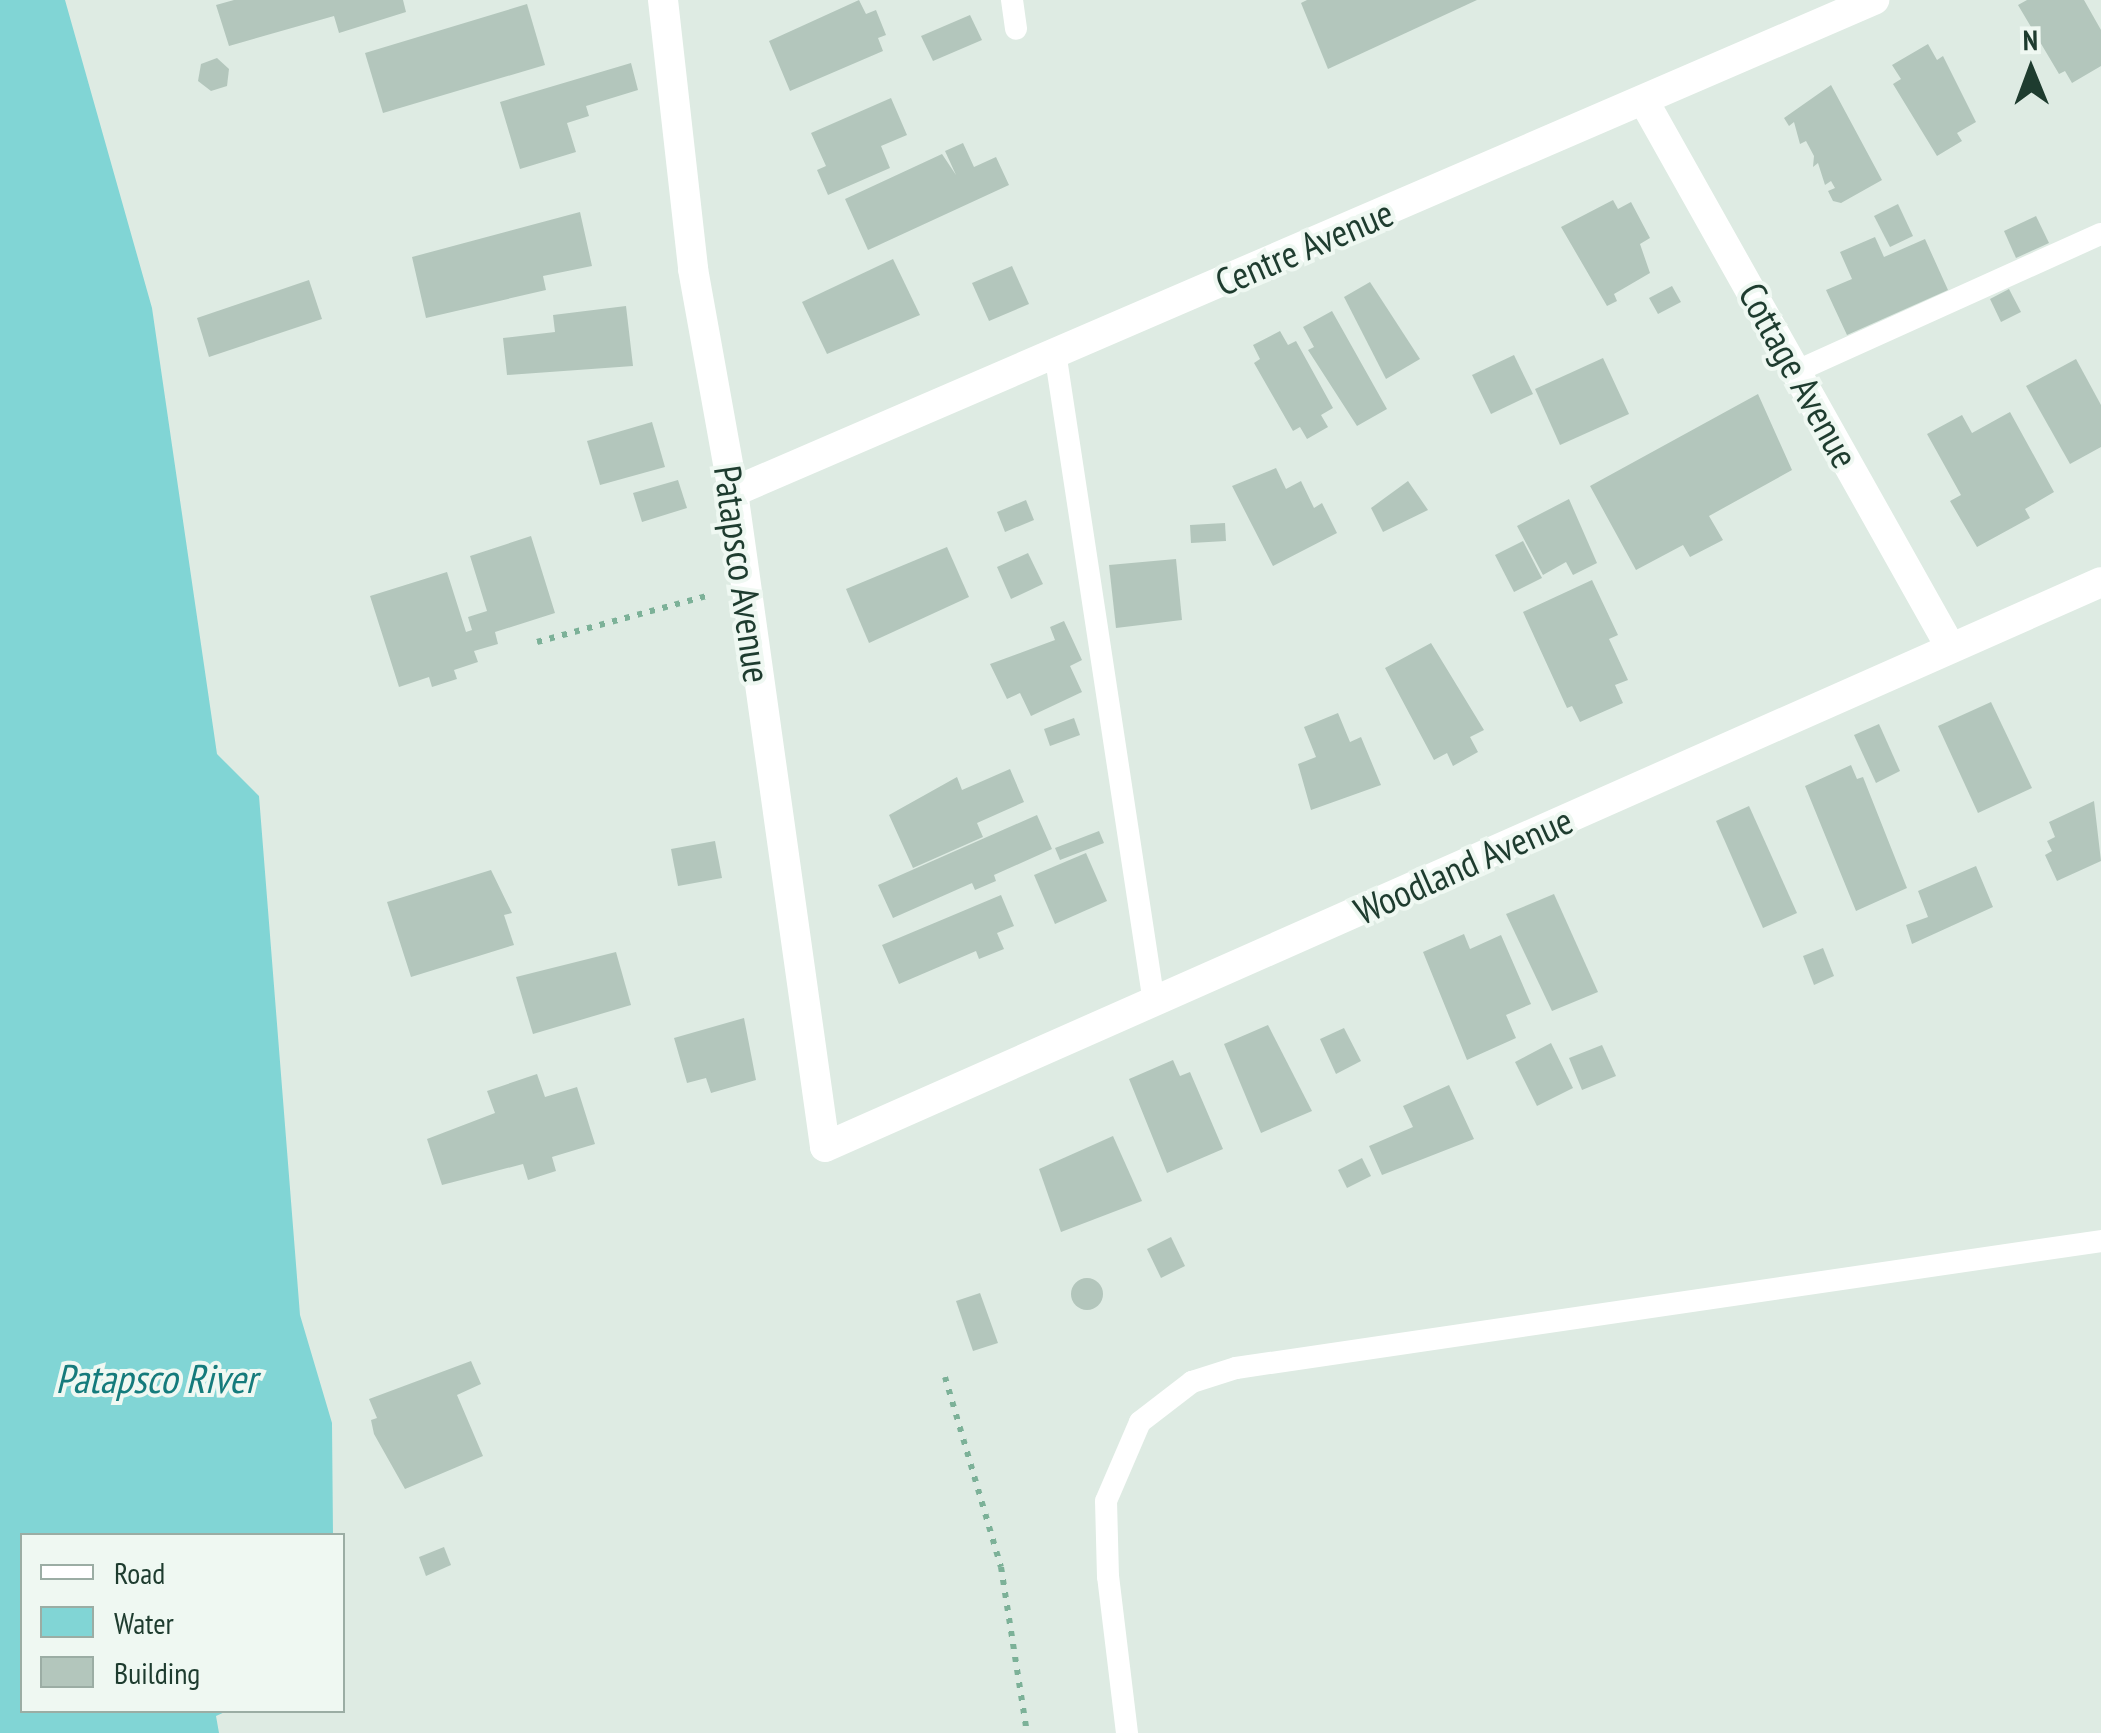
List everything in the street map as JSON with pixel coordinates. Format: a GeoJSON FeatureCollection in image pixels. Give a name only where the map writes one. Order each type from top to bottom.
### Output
{"type":"FeatureCollection","features":[{"type":"Feature","properties":{"kind":"street","name":"Patapsco Avenue"},"geometry":{"type":"LineString","coordinates":[[663,0],[692,269],[734,492],[824,1147]]}},
{"type":"Feature","properties":{"kind":"street","name":"Centre Avenue"},"geometry":{"type":"LineString","coordinates":[[734,492],[1054,352],[1645,103],[1874,0]]}},
{"type":"Feature","properties":{"kind":"street","name":"Cottage Avenue"},"geometry":{"type":"LineString","coordinates":[[1645,103],[1951,648]]}},
{"type":"Feature","properties":{"kind":"street","name":"Woodland Avenue"},"geometry":{"type":"LineString","coordinates":[[824,1147],[2101,582]]}},
{"type":"Feature","properties":{"kind":"lane"},"geometry":{"type":"LineString","coordinates":[[1012,0],[1016,29]]}},
{"type":"Feature","properties":{"kind":"lane"},"geometry":{"type":"LineString","coordinates":[[1798,371],[2101,234]]}},
{"type":"Feature","properties":{"kind":"lane"},"geometry":{"type":"LineString","coordinates":[[1054,352],[1154,1003]]}},
{"type":"Feature","properties":{"kind":"lane"},"geometry":{"type":"LineString","coordinates":[[1128,1733],[1108,1577],[1106,1500],[1140,1422],[1192,1382],[1236,1368],[2101,1241]]}},
{"type":"Feature","properties":{"kind":"path"},"geometry":{"type":"LineString","coordinates":[[537,642],[745,585]]}},
{"type":"Feature","properties":{"kind":"path"},"geometry":{"type":"LineString","coordinates":[[945,1377],[1001,1567],[1027,1733]]}},
{"type":"Feature","properties":{"kind":"water","name":"Patapsco River"},"geometry":{"type":"Polygon","coordinates":[[[0,0],[65,0],[152,308],[217,754],[259,796],[300,1315],[332,1423],[333,1533],[20,1533],[20,1713],[223,1713],[216,1716],[219,1733],[0,1733],[0,0]]]}},
{"type":"Feature","properties":{"kind":"building"},"geometry":{"type":"Polygon","coordinates":[[[234,0],[403,0],[406,12],[339,33],[334,16],[229,46],[216,5],[234,0]]]}},
{"type":"Feature","properties":{"kind":"building"},"geometry":{"type":"Polygon","coordinates":[[[859,0],[866,14],[876,10],[886,35],[878,38],[883,51],[790,91],[769,41],[859,0]]]}},
{"type":"Feature","properties":{"kind":"building"},"geometry":{"type":"Polygon","coordinates":[[[1477,0],[1328,69],[1301,3],[1477,0]]]}},
{"type":"Feature","properties":{"kind":"building"},"geometry":{"type":"Polygon","coordinates":[[[2027,0],[2084,0],[2101,30],[2101,66],[2072,83],[2065,71],[2059,74],[2018,5],[2027,0]]]}},
{"type":"Feature","properties":{"kind":"building"},"geometry":{"type":"Polygon","coordinates":[[[527,4],[545,65],[383,113],[365,53],[527,4]]]}},
{"type":"Feature","properties":{"kind":"building"},"geometry":{"type":"Polygon","coordinates":[[[970,15],[982,40],[933,61],[921,36],[970,15]]]}},
{"type":"Feature","properties":{"kind":"building"},"geometry":{"type":"Polygon","coordinates":[[[1928,44],[1937,60],[1943,56],[1976,122],[1957,133],[1962,141],[1937,156],[1893,84],[1901,79],[1892,65],[1928,44]]]}},
{"type":"Feature","properties":{"kind":"building"},"geometry":{"type":"Polygon","coordinates":[[[217,58],[229,69],[227,86],[211,91],[198,81],[201,64],[217,58]]]}},
{"type":"Feature","properties":{"kind":"building"},"geometry":{"type":"Polygon","coordinates":[[[631,63],[638,90],[586,106],[589,116],[567,123],[576,152],[520,169],[500,102],[631,63]]]}},
{"type":"Feature","properties":{"kind":"building"},"geometry":{"type":"Polygon","coordinates":[[[1831,85],[1882,180],[1841,203],[1833,201],[1828,191],[1835,188],[1831,181],[1825,185],[1818,163],[1813,167],[1814,156],[1806,141],[1800,144],[1794,122],[1789,126],[1784,118],[1831,85]]]}},
{"type":"Feature","properties":{"kind":"building"},"geometry":{"type":"Polygon","coordinates":[[[891,98],[907,135],[881,146],[890,168],[828,195],[817,170],[826,166],[811,133],[891,98]]]}},
{"type":"Feature","properties":{"kind":"building"},"geometry":{"type":"Polygon","coordinates":[[[963,143],[974,167],[996,157],[1009,185],[868,250],[845,199],[942,154],[956,175],[945,151],[963,143]]]}},
{"type":"Feature","properties":{"kind":"building"},"geometry":{"type":"Polygon","coordinates":[[[1613,200],[1618,209],[1631,202],[1650,238],[1640,244],[1650,273],[1614,294],[1617,301],[1607,306],[1561,227],[1613,200]]]}},
{"type":"Feature","properties":{"kind":"building"},"geometry":{"type":"Polygon","coordinates":[[[1898,204],[1913,236],[1890,247],[1874,216],[1898,204]]]}},
{"type":"Feature","properties":{"kind":"building"},"geometry":{"type":"Polygon","coordinates":[[[580,212],[592,266],[543,276],[546,290],[426,318],[412,257],[580,212]]]}},
{"type":"Feature","properties":{"kind":"building"},"geometry":{"type":"Polygon","coordinates":[[[2036,216],[2049,243],[2016,258],[2004,231],[2036,216]]]}},
{"type":"Feature","properties":{"kind":"building"},"geometry":{"type":"Polygon","coordinates":[[[1875,237],[1884,257],[1925,239],[1948,290],[1847,335],[1826,290],[1852,279],[1840,252],[1875,237]]]}},
{"type":"Feature","properties":{"kind":"building"},"geometry":{"type":"Polygon","coordinates":[[[893,259],[920,315],[827,354],[802,302],[893,259]]]}},
{"type":"Feature","properties":{"kind":"building"},"geometry":{"type":"Polygon","coordinates":[[[1012,266],[1029,304],[989,321],[972,283],[1012,266]]]}},
{"type":"Feature","properties":{"kind":"building"},"geometry":{"type":"Polygon","coordinates":[[[309,280],[322,319],[209,357],[197,318],[309,280]]]}},
{"type":"Feature","properties":{"kind":"building"},"geometry":{"type":"Polygon","coordinates":[[[1370,282],[1420,359],[1386,379],[1344,297],[1370,282]]]}},
{"type":"Feature","properties":{"kind":"building"},"geometry":{"type":"Polygon","coordinates":[[[1672,286],[1681,302],[1658,314],[1649,298],[1672,286]]]}},
{"type":"Feature","properties":{"kind":"building"},"geometry":{"type":"Polygon","coordinates":[[[2009,289],[2021,312],[2001,322],[1990,299],[2009,289]]]}},
{"type":"Feature","properties":{"kind":"building"},"geometry":{"type":"Polygon","coordinates":[[[626,306],[633,366],[507,375],[503,338],[555,332],[553,315],[626,306]]]}},
{"type":"Feature","properties":{"kind":"building"},"geometry":{"type":"Polygon","coordinates":[[[1332,311],[1387,409],[1357,426],[1308,350],[1314,347],[1303,327],[1332,311]]]}},
{"type":"Feature","properties":{"kind":"building"},"geometry":{"type":"Polygon","coordinates":[[[1280,331],[1288,345],[1296,341],[1333,408],[1321,415],[1328,427],[1307,439],[1300,427],[1293,431],[1254,363],[1260,359],[1253,345],[1280,331]]]}},
{"type":"Feature","properties":{"kind":"building"},"geometry":{"type":"Polygon","coordinates":[[[1514,355],[1533,394],[1491,414],[1472,375],[1514,355]]]}},
{"type":"Feature","properties":{"kind":"building"},"geometry":{"type":"Polygon","coordinates":[[[1603,358],[1629,414],[1560,445],[1535,389],[1603,358]]]}},
{"type":"Feature","properties":{"kind":"building"},"geometry":{"type":"Polygon","coordinates":[[[2076,359],[2101,405],[2101,447],[2070,464],[2026,386],[2076,359]]]}},
{"type":"Feature","properties":{"kind":"building"},"geometry":{"type":"Polygon","coordinates":[[[1758,394],[1792,470],[1709,516],[1723,540],[1690,557],[1683,545],[1636,570],[1590,486],[1758,394]]]}},
{"type":"Feature","properties":{"kind":"building"},"geometry":{"type":"Polygon","coordinates":[[[2010,412],[2054,492],[2025,509],[2030,518],[1977,547],[1950,501],[1961,495],[1927,434],[1962,415],[1972,433],[2010,412]]]}},
{"type":"Feature","properties":{"kind":"building"},"geometry":{"type":"Polygon","coordinates":[[[652,422],[665,467],[600,485],[587,441],[652,422]]]}},
{"type":"Feature","properties":{"kind":"building"},"geometry":{"type":"Polygon","coordinates":[[[1276,468],[1286,489],[1301,481],[1314,508],[1322,503],[1337,533],[1273,566],[1232,486],[1276,468]]]}},
{"type":"Feature","properties":{"kind":"building"},"geometry":{"type":"Polygon","coordinates":[[[678,480],[687,508],[642,522],[633,493],[678,480]]]}},
{"type":"Feature","properties":{"kind":"building"},"geometry":{"type":"Polygon","coordinates":[[[1408,481],[1428,510],[1383,532],[1371,508],[1408,481]]]}},
{"type":"Feature","properties":{"kind":"building"},"geometry":{"type":"Polygon","coordinates":[[[1569,499],[1597,563],[1573,575],[1566,562],[1543,575],[1517,526],[1569,499]]]}},
{"type":"Feature","properties":{"kind":"building"},"geometry":{"type":"Polygon","coordinates":[[[1026,500],[1034,520],[1005,532],[997,512],[1026,500]]]}},
{"type":"Feature","properties":{"kind":"building"},"geometry":{"type":"Polygon","coordinates":[[[1225,523],[1226,541],[1191,543],[1190,525],[1225,523]]]}},
{"type":"Feature","properties":{"kind":"building"},"geometry":{"type":"Polygon","coordinates":[[[531,536],[555,613],[495,632],[498,644],[474,651],[478,662],[454,670],[457,679],[432,687],[429,677],[399,687],[370,596],[447,572],[466,632],[472,630],[468,617],[487,611],[470,556],[531,536]]]}},
{"type":"Feature","properties":{"kind":"building"},"geometry":{"type":"Polygon","coordinates":[[[1523,541],[1542,578],[1514,592],[1495,555],[1523,541]]]}},
{"type":"Feature","properties":{"kind":"building"},"geometry":{"type":"Polygon","coordinates":[[[947,547],[969,597],[869,643],[846,589],[947,547]]]}},
{"type":"Feature","properties":{"kind":"building"},"geometry":{"type":"Polygon","coordinates":[[[1028,553],[1043,584],[1011,599],[997,567],[1028,553]]]}},
{"type":"Feature","properties":{"kind":"building"},"geometry":{"type":"Polygon","coordinates":[[[1176,559],[1182,620],[1116,628],[1109,565],[1176,559]]]}},
{"type":"Feature","properties":{"kind":"building"},"geometry":{"type":"Polygon","coordinates":[[[1592,580],[1618,635],[1609,639],[1628,680],[1615,685],[1623,703],[1580,722],[1572,706],[1567,708],[1523,612],[1592,580]]]}},
{"type":"Feature","properties":{"kind":"building"},"geometry":{"type":"Polygon","coordinates":[[[1064,621],[1082,660],[1070,666],[1082,692],[1031,716],[1020,693],[1007,699],[990,664],[1055,640],[1050,627],[1064,621]]]}},
{"type":"Feature","properties":{"kind":"building"},"geometry":{"type":"Polygon","coordinates":[[[1431,643],[1484,730],[1470,737],[1478,752],[1453,766],[1447,753],[1434,760],[1385,668],[1431,643]]]}},
{"type":"Feature","properties":{"kind":"building"},"geometry":{"type":"Polygon","coordinates":[[[1991,702],[2032,788],[1978,813],[1938,726],[1991,702]]]}},
{"type":"Feature","properties":{"kind":"building"},"geometry":{"type":"Polygon","coordinates":[[[1338,713],[1350,742],[1361,737],[1381,785],[1311,810],[1298,764],[1316,757],[1304,727],[1338,713]]]}},
{"type":"Feature","properties":{"kind":"building"},"geometry":{"type":"Polygon","coordinates":[[[1074,718],[1080,735],[1050,746],[1044,729],[1074,718]]]}},
{"type":"Feature","properties":{"kind":"building"},"geometry":{"type":"Polygon","coordinates":[[[1879,724],[1900,771],[1876,783],[1854,735],[1879,724]]]}},
{"type":"Feature","properties":{"kind":"building"},"geometry":{"type":"Polygon","coordinates":[[[1851,765],[1857,779],[1863,777],[1907,888],[1856,911],[1805,786],[1851,765]]]}},
{"type":"Feature","properties":{"kind":"building"},"geometry":{"type":"Polygon","coordinates":[[[1010,769],[1024,802],[977,823],[983,837],[913,868],[889,815],[957,777],[962,790],[1010,769]]]}},
{"type":"Feature","properties":{"kind":"building"},"geometry":{"type":"Polygon","coordinates":[[[2094,801],[2101,861],[2057,881],[2045,855],[2052,851],[2047,841],[2055,837],[2049,822],[2094,801]]]}},
{"type":"Feature","properties":{"kind":"building"},"geometry":{"type":"Polygon","coordinates":[[[1749,806],[1797,913],[1763,928],[1716,821],[1749,806]]]}},
{"type":"Feature","properties":{"kind":"building"},"geometry":{"type":"Polygon","coordinates":[[[1037,815],[1052,849],[994,875],[996,881],[975,890],[972,883],[893,918],[878,885],[1037,815]]]}},
{"type":"Feature","properties":{"kind":"building"},"geometry":{"type":"Polygon","coordinates":[[[1099,831],[1104,843],[1060,860],[1055,848],[1099,831]]]}},
{"type":"Feature","properties":{"kind":"building"},"geometry":{"type":"Polygon","coordinates":[[[715,841],[722,878],[678,886],[671,849],[715,841]]]}},
{"type":"Feature","properties":{"kind":"building"},"geometry":{"type":"Polygon","coordinates":[[[1086,853],[1107,901],[1055,924],[1034,875],[1086,853]]]}},
{"type":"Feature","properties":{"kind":"building"},"geometry":{"type":"Polygon","coordinates":[[[1976,866],[1993,907],[1912,944],[1906,925],[1928,917],[1918,891],[1976,866]]]}},
{"type":"Feature","properties":{"kind":"building"},"geometry":{"type":"Polygon","coordinates":[[[491,870],[512,913],[504,915],[514,945],[411,977],[387,902],[491,870]]]}},
{"type":"Feature","properties":{"kind":"building"},"geometry":{"type":"Polygon","coordinates":[[[1554,894],[1598,992],[1552,1011],[1506,914],[1554,894]]]}},
{"type":"Feature","properties":{"kind":"building"},"geometry":{"type":"Polygon","coordinates":[[[1001,895],[1014,926],[997,933],[1004,949],[979,959],[976,951],[899,984],[882,945],[1001,895]]]}},
{"type":"Feature","properties":{"kind":"building"},"geometry":{"type":"Polygon","coordinates":[[[1464,934],[1470,949],[1501,935],[1531,1004],[1506,1015],[1516,1038],[1467,1060],[1423,952],[1464,934]]]}},
{"type":"Feature","properties":{"kind":"building"},"geometry":{"type":"Polygon","coordinates":[[[1823,948],[1834,976],[1814,985],[1803,956],[1823,948]]]}},
{"type":"Feature","properties":{"kind":"building"},"geometry":{"type":"Polygon","coordinates":[[[616,952],[631,1005],[533,1034],[516,977],[616,952]]]}},
{"type":"Feature","properties":{"kind":"building"},"geometry":{"type":"Polygon","coordinates":[[[744,1018],[756,1080],[711,1093],[706,1078],[687,1083],[674,1038],[744,1018]]]}},
{"type":"Feature","properties":{"kind":"building"},"geometry":{"type":"Polygon","coordinates":[[[1268,1025],[1312,1111],[1261,1133],[1224,1044],[1268,1025]]]}},
{"type":"Feature","properties":{"kind":"building"},"geometry":{"type":"Polygon","coordinates":[[[1344,1028],[1361,1061],[1336,1074],[1320,1039],[1344,1028]]]}},
{"type":"Feature","properties":{"kind":"building"},"geometry":{"type":"Polygon","coordinates":[[[1551,1043],[1573,1088],[1537,1106],[1515,1062],[1551,1043]]]}},
{"type":"Feature","properties":{"kind":"building"},"geometry":{"type":"Polygon","coordinates":[[[1602,1045],[1616,1076],[1582,1090],[1569,1058],[1602,1045]]]}},
{"type":"Feature","properties":{"kind":"building"},"geometry":{"type":"Polygon","coordinates":[[[1173,1060],[1180,1076],[1190,1072],[1223,1149],[1167,1173],[1129,1079],[1173,1060]]]}},
{"type":"Feature","properties":{"kind":"building"},"geometry":{"type":"Polygon","coordinates":[[[537,1074],[545,1097],[577,1087],[595,1144],[552,1157],[556,1171],[528,1180],[523,1164],[442,1185],[427,1139],[495,1113],[487,1091],[537,1074]]]}},
{"type":"Feature","properties":{"kind":"building"},"geometry":{"type":"Polygon","coordinates":[[[1449,1085],[1474,1139],[1382,1175],[1369,1146],[1413,1127],[1403,1106],[1449,1085]]]}},
{"type":"Feature","properties":{"kind":"building"},"geometry":{"type":"Polygon","coordinates":[[[1113,1136],[1142,1201],[1061,1232],[1039,1169],[1113,1136]]]}},
{"type":"Feature","properties":{"kind":"building"},"geometry":{"type":"Polygon","coordinates":[[[1362,1158],[1371,1176],[1347,1188],[1338,1170],[1362,1158]]]}},
{"type":"Feature","properties":{"kind":"building"},"geometry":{"type":"Polygon","coordinates":[[[1171,1237],[1185,1266],[1161,1278],[1147,1249],[1171,1237]]]}},
{"type":"Feature","properties":{"kind":"building"},"geometry":{"type":"Polygon","coordinates":[[[1087,1278],[1098,1283],[1103,1294],[1098,1305],[1087,1310],[1076,1305],[1071,1294],[1076,1283],[1087,1278]]]}},
{"type":"Feature","properties":{"kind":"building"},"geometry":{"type":"Polygon","coordinates":[[[980,1293],[998,1343],[973,1351],[956,1301],[980,1293]]]}},
{"type":"Feature","properties":{"kind":"building"},"geometry":{"type":"Polygon","coordinates":[[[471,1361],[481,1384],[457,1395],[483,1456],[405,1489],[374,1434],[371,1420],[377,1418],[369,1399],[471,1361]]]}},
{"type":"Feature","properties":{"kind":"building"},"geometry":{"type":"Polygon","coordinates":[[[444,1547],[451,1565],[426,1576],[419,1557],[444,1547]]]}}]}
